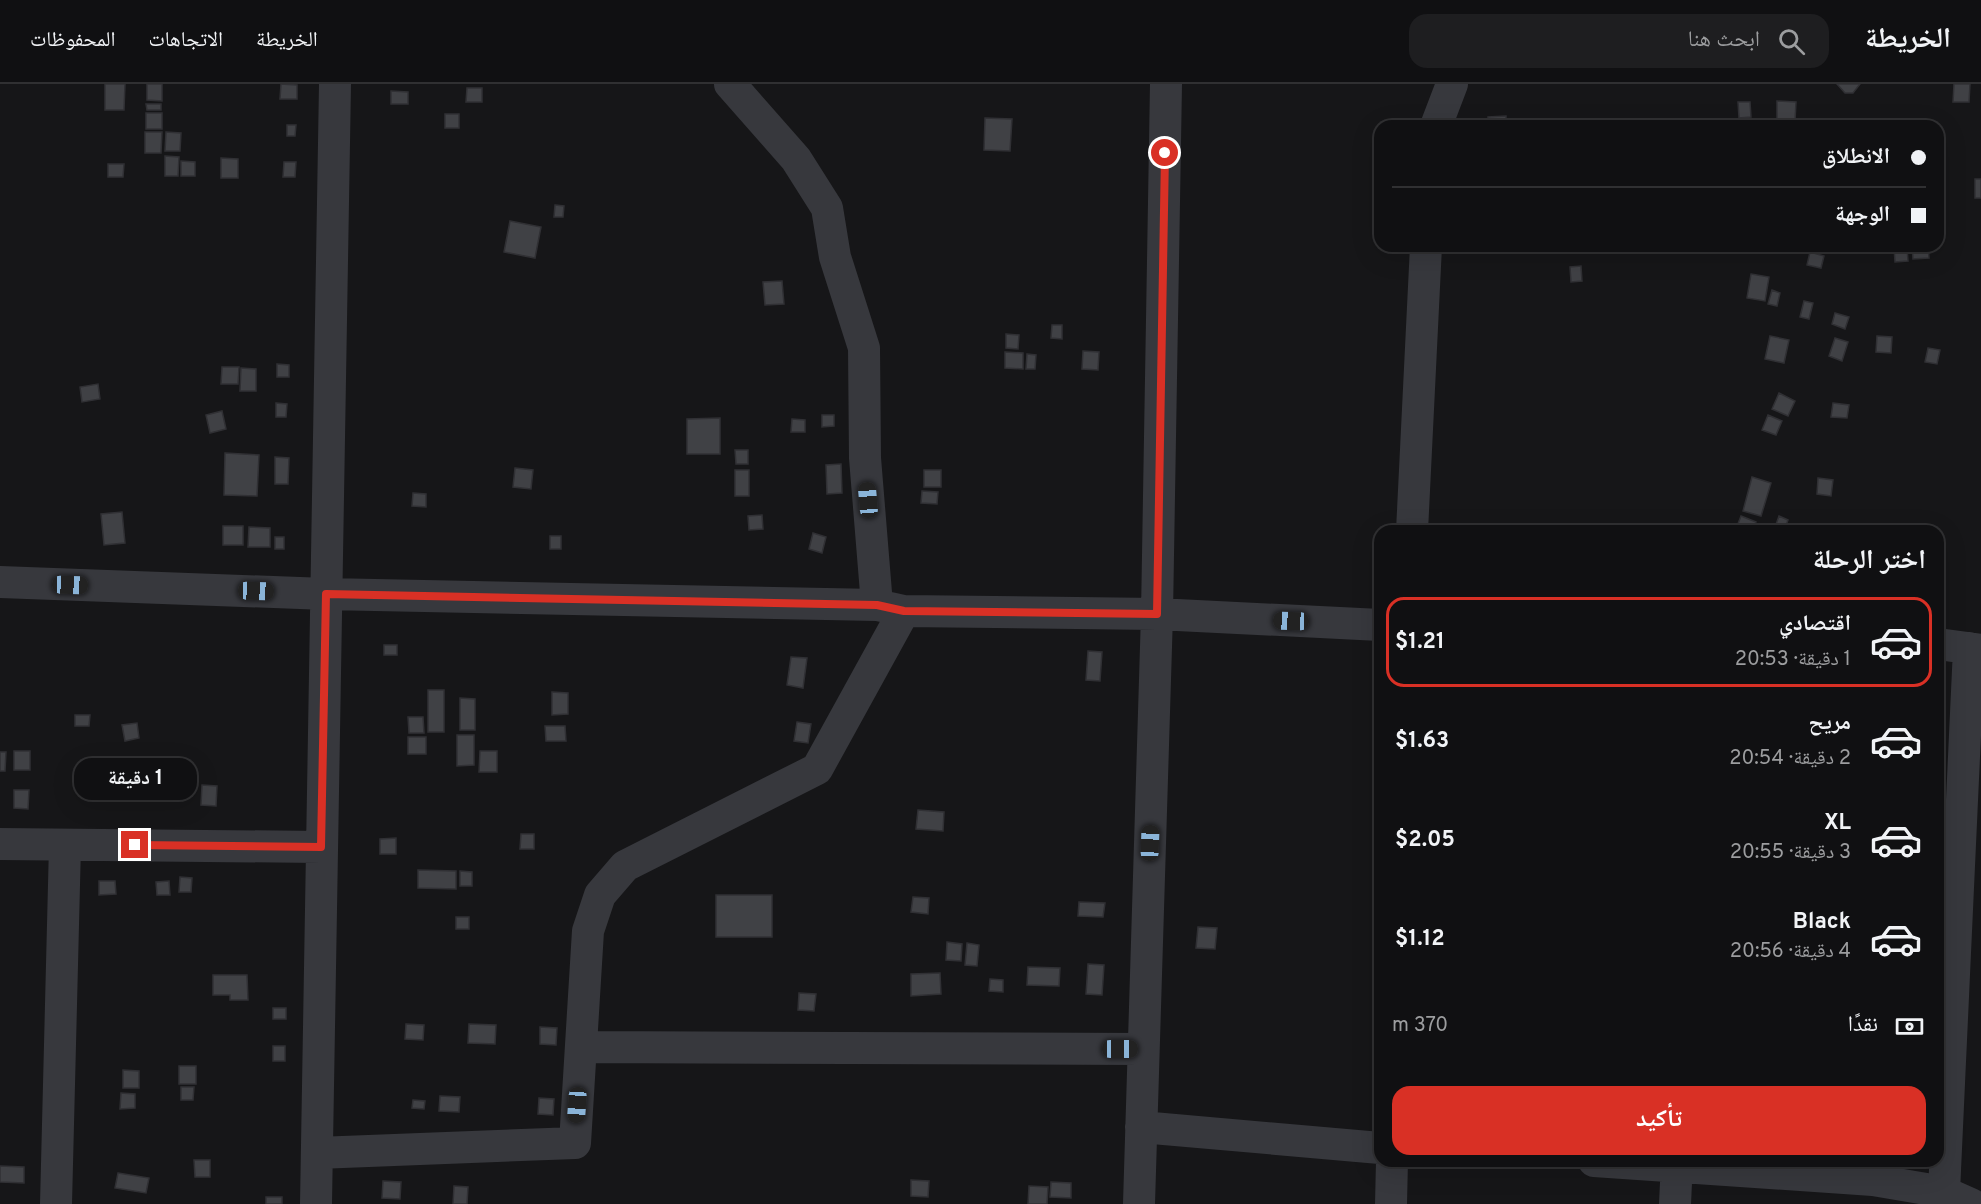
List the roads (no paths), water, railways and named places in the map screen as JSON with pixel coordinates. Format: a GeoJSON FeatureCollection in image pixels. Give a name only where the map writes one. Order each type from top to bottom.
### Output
{"type":"FeatureCollection","features":[{"type":"Feature","properties":{"kind":"street"},"geometry":{"type":"LineString","coordinates":[[316,1204],[335,84]]}},
{"type":"Feature","properties":{"kind":"street"},"geometry":{"type":"LineString","coordinates":[[317,1153],[575,1143],[588,931],[600,896],[625,866],[817,769],[891,608],[865,458],[864,348],[835,257],[827,208],[796,159],[730,84]]}},
{"type":"Feature","properties":{"kind":"street"},"geometry":{"type":"LineString","coordinates":[[1139,1204],[1157,614],[1166,84]]}},
{"type":"Feature","properties":{"kind":"street"},"geometry":{"type":"LineString","coordinates":[[1438,120],[1452,84]]}},
{"type":"Feature","properties":{"kind":"street"},"geometry":{"type":"LineString","coordinates":[[1412,525],[1426,252]]}},
{"type":"Feature","properties":{"kind":"street"},"geometry":{"type":"LineString","coordinates":[[0,582],[326,594],[1157,614],[1374,625]]}},
{"type":"Feature","properties":{"kind":"street"},"geometry":{"type":"LineString","coordinates":[[1722,1167],[1873,1180],[1957,1198],[1975,649],[1944,645]]}},
{"type":"Feature","properties":{"kind":"street"},"geometry":{"type":"LineString","coordinates":[[0,844],[321,847]]}},
{"type":"Feature","properties":{"kind":"street"},"geometry":{"type":"LineString","coordinates":[[56,1204],[65,845]]}},
{"type":"Feature","properties":{"kind":"street"},"geometry":{"type":"LineString","coordinates":[[581,1047],[1143,1049]]}},
{"type":"Feature","properties":{"kind":"street"},"geometry":{"type":"LineString","coordinates":[[1141,1127],[1374,1147]]}},
{"type":"Feature","properties":{"kind":"street"},"geometry":{"type":"LineString","coordinates":[[1392,1167],[1392,1204]]}},
{"type":"Feature","properties":{"kind":"street"},"geometry":{"type":"LineString","coordinates":[[1675,1204],[1676,1167]]}}]}
